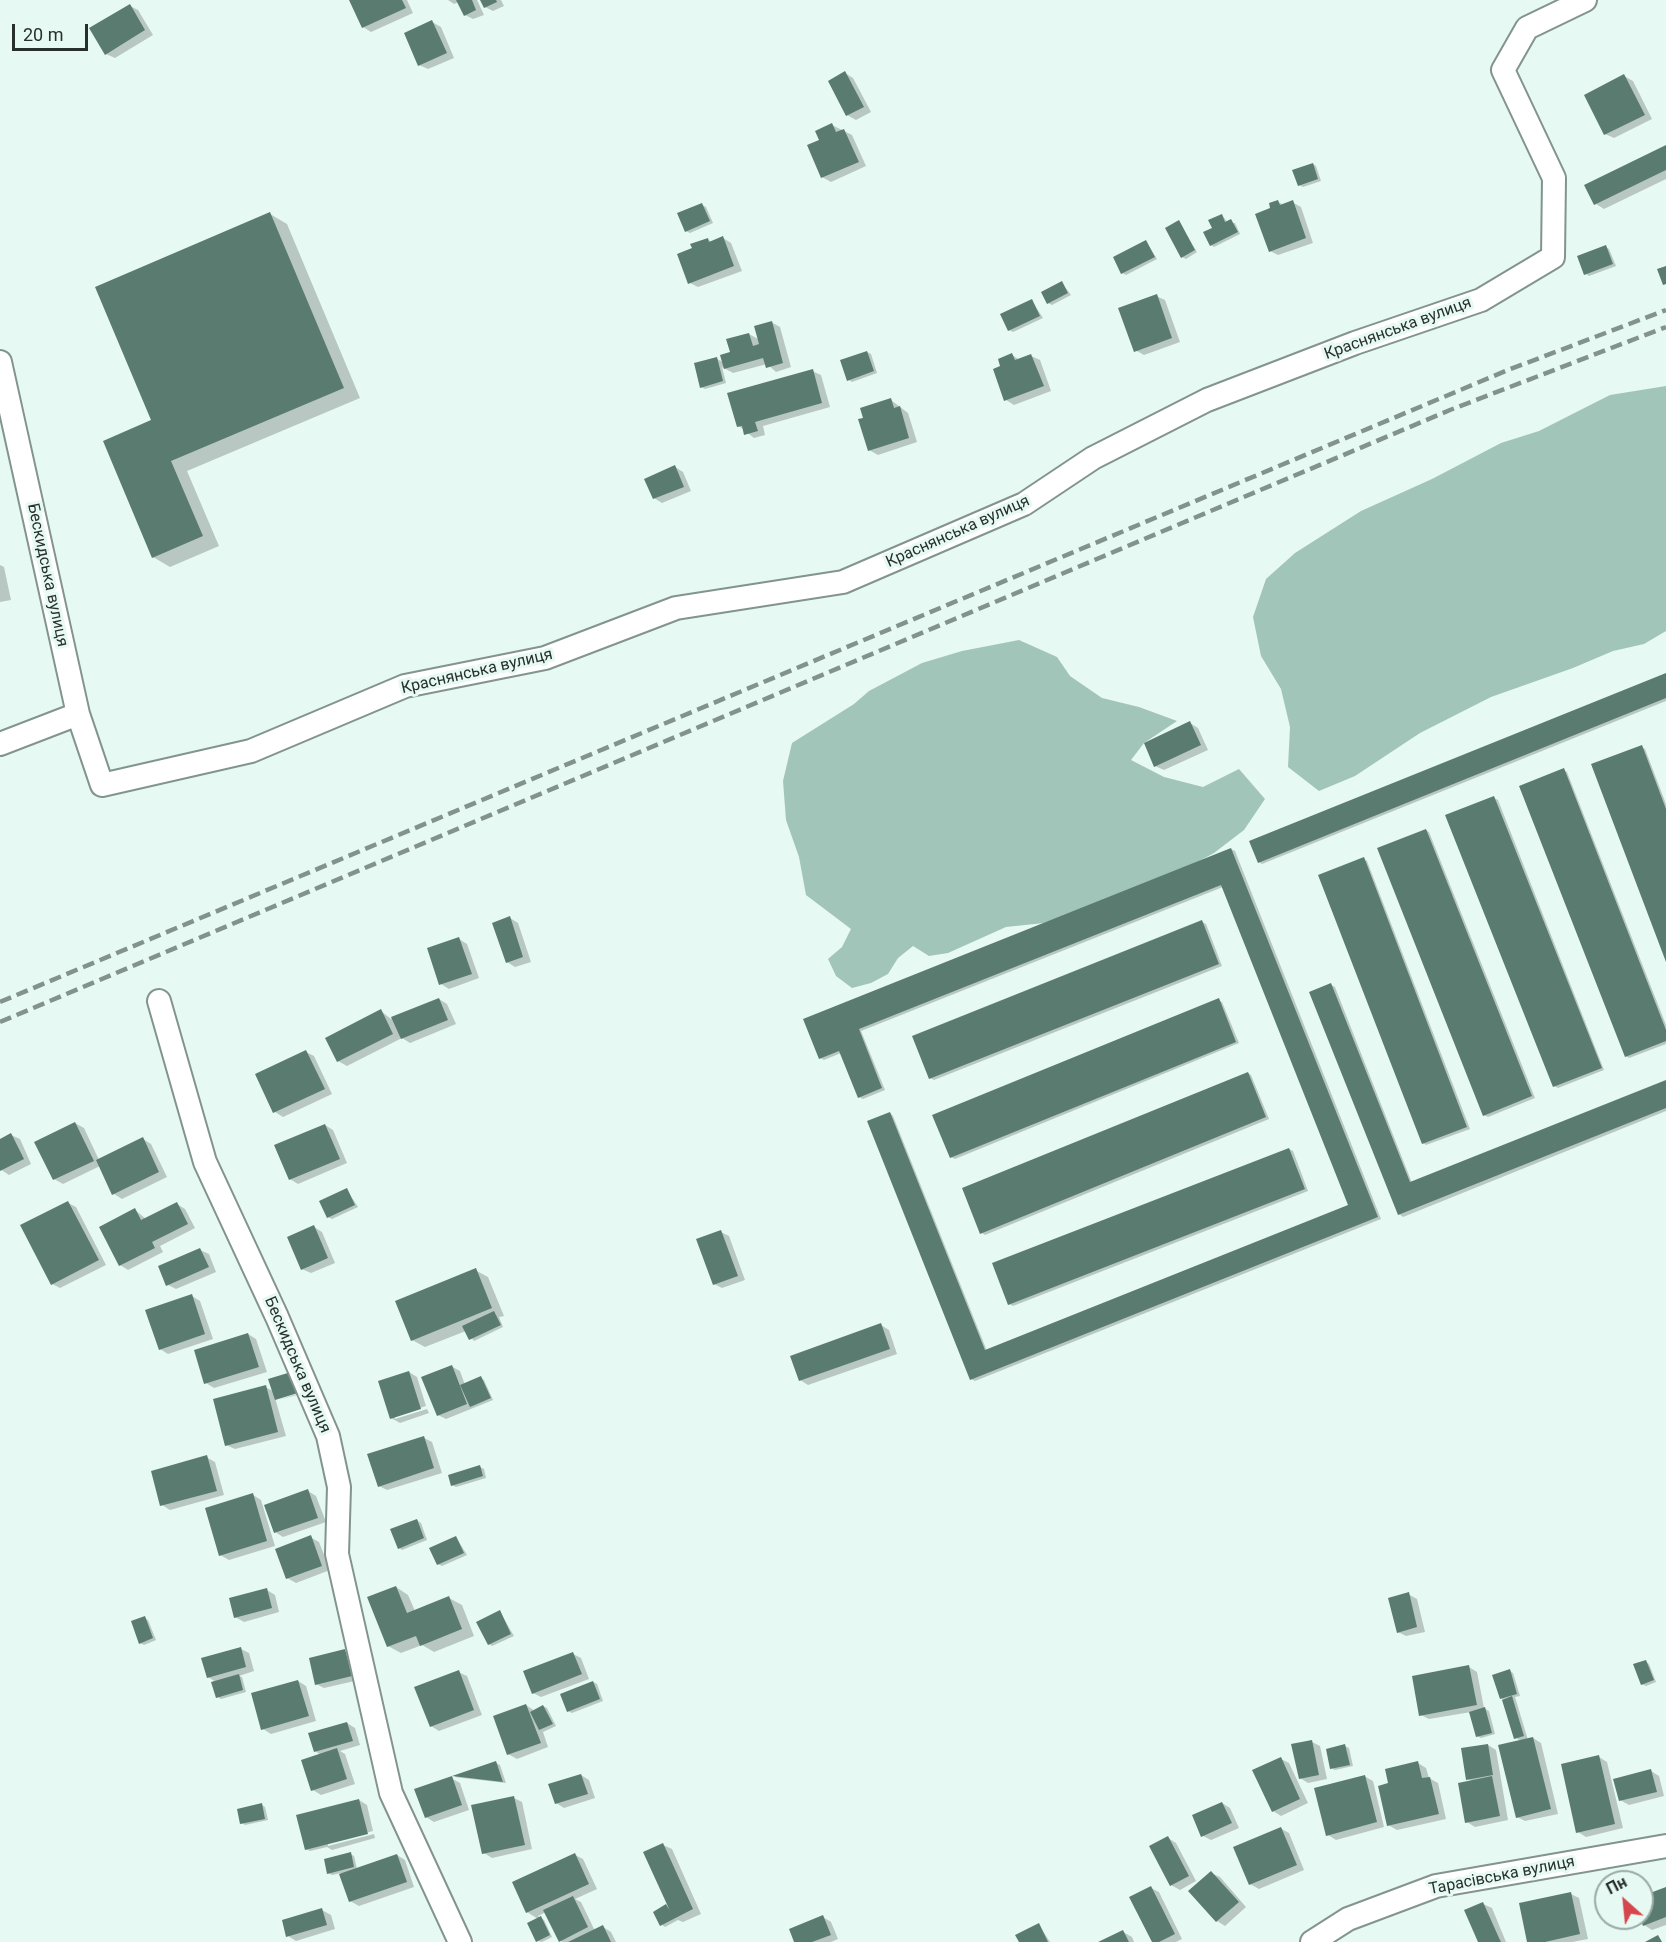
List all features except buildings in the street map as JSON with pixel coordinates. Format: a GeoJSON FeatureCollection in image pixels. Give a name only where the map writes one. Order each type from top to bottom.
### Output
{"type":"FeatureCollection","features":[{"type":"Feature","properties":{"kind":"street","name":"Краснянська вулиця"},"geometry":{"type":"LineString","coordinates":[[102,786],[251,751],[405,686],[545,658],[676,608],[843,582],[1024,504],[1093,459],[1207,400],[1355,343],[1481,300],[1553,257],[1554,178],[1503,70],[1527,28],[1586,0]]}},
{"type":"Feature","properties":{"kind":"street","name":"Бескидська вулиця"},"geometry":{"type":"LineString","coordinates":[[0,362],[78,714],[102,786]]}},
{"type":"Feature","properties":{"kind":"street"},"geometry":{"type":"LineString","coordinates":[[0,744],[78,714]]}},
{"type":"Feature","properties":{"kind":"street","name":"Бескидська вулиця"},"geometry":{"type":"LineString","coordinates":[[159,1001],[205,1162],[278,1317],[328,1436],[339,1487],[337,1554],[391,1793],[460,1942]]}},
{"type":"Feature","properties":{"kind":"street","name":"Тарасівська вулиця"},"geometry":{"type":"LineString","coordinates":[[1312,1942],[1348,1919],[1436,1886],[1666,1846]]}},
{"type":"Feature","properties":{"kind":"green space"},"geometry":{"type":"Polygon","coordinates":[[[1666,386],[1666,631],[1644,644],[1613,651],[1491,697],[1420,733],[1355,776],[1319,791],[1288,767],[1290,727],[1281,689],[1261,656],[1253,617],[1266,579],[1295,553],[1361,511],[1432,479],[1501,443],[1539,431],[1610,395],[1666,386]]]}},
{"type":"Feature","properties":{"kind":"green space"},"geometry":{"type":"Polygon","coordinates":[[[1019,640],[1057,657],[1070,676],[1102,698],[1139,707],[1177,721],[1144,743],[1131,760],[1164,777],[1203,787],[1239,769],[1265,799],[1244,830],[1214,853],[1179,872],[1044,923],[1006,927],[948,953],[929,956],[913,946],[898,958],[888,974],[871,983],[852,988],[836,976],[828,959],[842,947],[851,929],[806,895],[799,857],[786,820],[783,781],[792,743],[854,704],[869,691],[922,663],[962,651],[1019,640]]]}},
{"type":"Feature","properties":{"kind":"railway"},"geometry":{"type":"LineString","coordinates":[[0,1002],[1508,370],[1666,310]]}},
{"type":"Feature","properties":{"kind":"railway"},"geometry":{"type":"LineString","coordinates":[[0,1022],[1450,410],[1666,327]]}}]}
